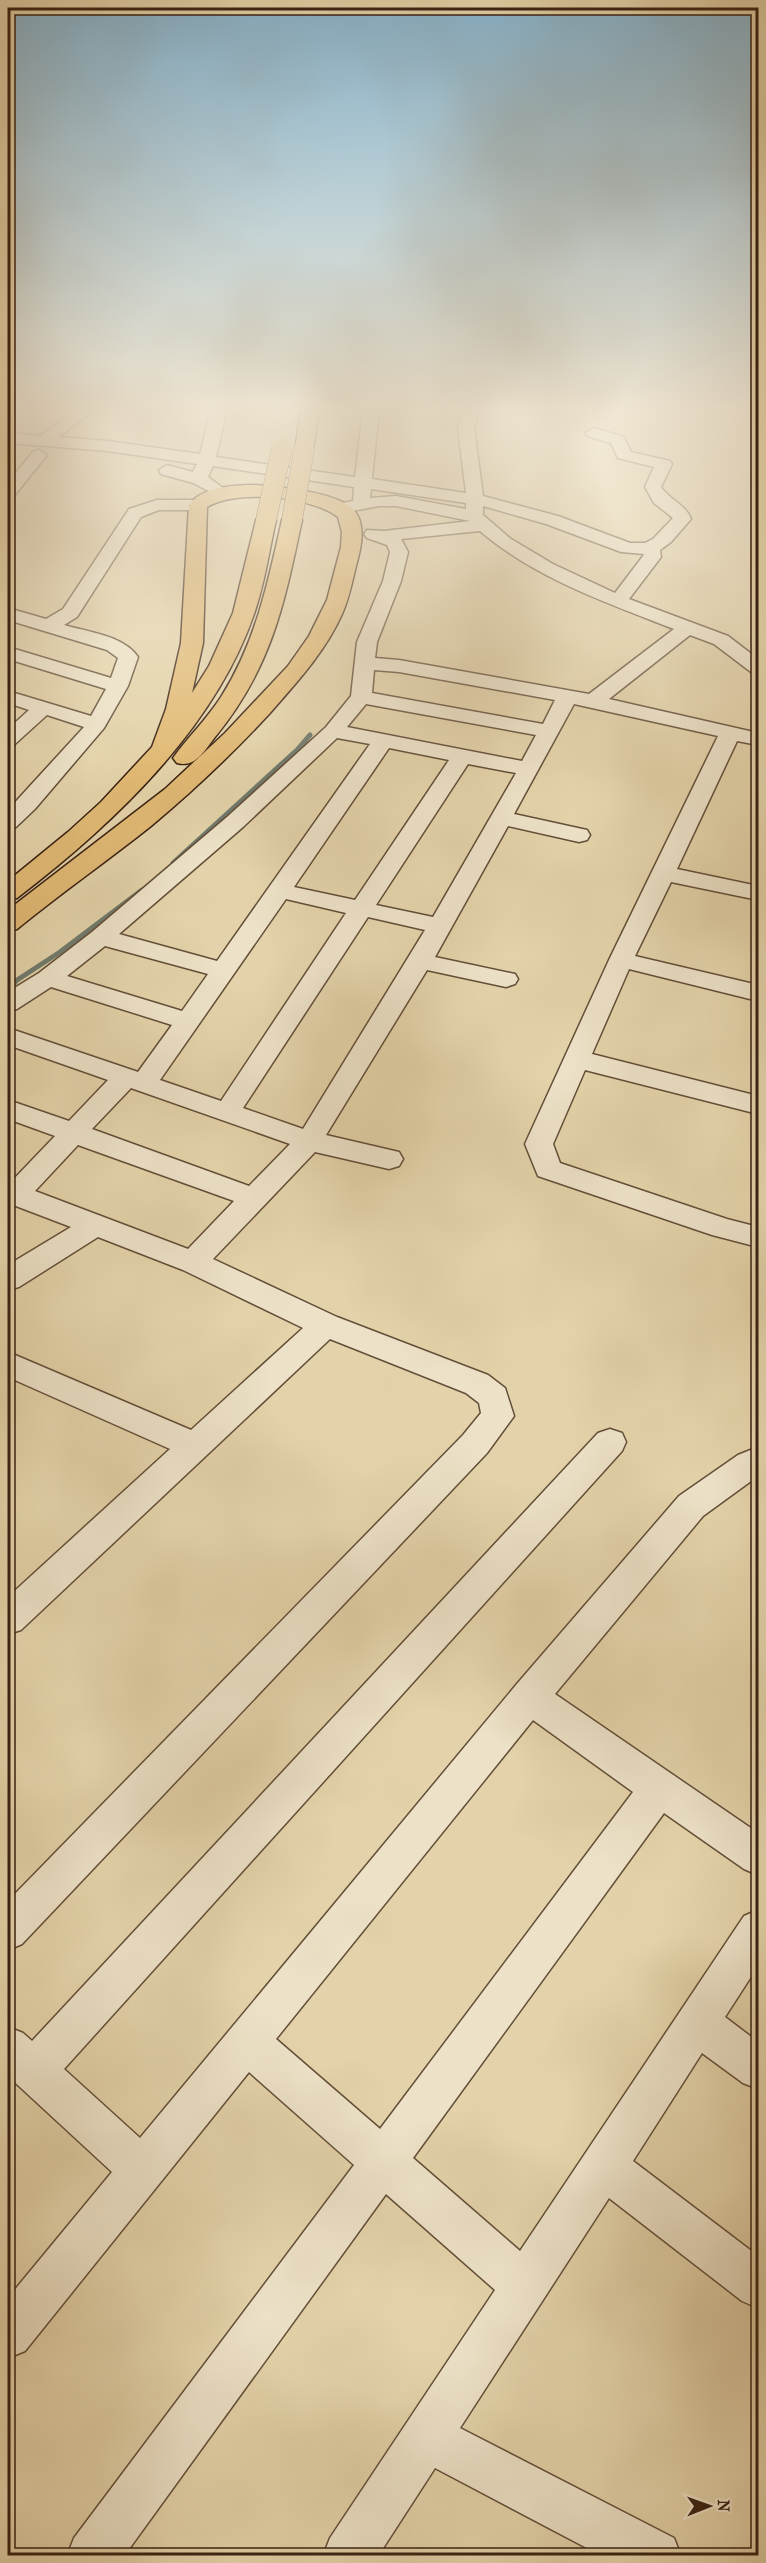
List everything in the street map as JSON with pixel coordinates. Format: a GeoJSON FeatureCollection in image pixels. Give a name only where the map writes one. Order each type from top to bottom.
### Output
{"type":"FeatureCollection","features":[{"type":"Feature","properties":{"kind":"main road"},"geometry":{"type":"LineString","coordinates":[[163,748],[177,709],[192,643],[197,530]]}},
{"type":"Feature","properties":{"kind":"main road"},"geometry":{"type":"LineString","coordinates":[[8,893],[47,864],[84,830],[163,748],[197,705],[239,626],[248,600],[264,530]]}},
{"type":"Feature","properties":{"kind":"main road"},"geometry":{"type":"LineString","coordinates":[[38,900],[157,789],[198,744],[220,715],[266,630],[290,530]]}},
{"type":"Feature","properties":{"kind":"main road"},"geometry":{"type":"LineString","coordinates":[[8,923],[172,796],[247,724],[293,674],[321,635],[334,609],[351,547],[353,531]]}},
{"type":"Feature","properties":{"kind":"street"},"geometry":{"type":"LineString","coordinates":[[48,626],[70,613],[124,530]]}},
{"type":"Feature","properties":{"kind":"street"},"geometry":{"type":"LineString","coordinates":[[384,536],[408,530]]}},
{"type":"Feature","properties":{"kind":"street"},"geometry":{"type":"LineString","coordinates":[[493,530],[505,543],[547,568],[618,601],[721,640],[759,668]]}},
{"type":"Feature","properties":{"kind":"street"},"geometry":{"type":"LineString","coordinates":[[578,530],[627,548],[651,549],[672,530]]}},
{"type":"Feature","properties":{"kind":"street"},"geometry":{"type":"LineString","coordinates":[[8,1003],[48,978],[101,938],[235,822],[333,731],[361,697],[367,642],[392,581],[399,552],[394,542],[384,536],[353,531]]}},
{"type":"Feature","properties":{"kind":"street"},"geometry":{"type":"LineString","coordinates":[[618,601],[652,557],[654,553],[651,549]]}},
{"type":"Feature","properties":{"kind":"street"},"geometry":{"type":"LineString","coordinates":[[8,822],[17,801],[97,724],[118,686],[128,657],[114,645],[48,626],[11,619]]}},
{"type":"Feature","properties":{"kind":"street"},"geometry":{"type":"LineString","coordinates":[[593,701],[688,627]]}},
{"type":"Feature","properties":{"kind":"street"},"geometry":{"type":"LineString","coordinates":[[8,653],[118,686]]}},
{"type":"Feature","properties":{"kind":"street"},"geometry":{"type":"LineString","coordinates":[[365,663],[399,666],[593,701],[759,739]]}},
{"type":"Feature","properties":{"kind":"street"},"geometry":{"type":"LineString","coordinates":[[8,697],[97,724]]}},
{"type":"Feature","properties":{"kind":"street"},"geometry":{"type":"LineString","coordinates":[[361,697],[549,731]]}},
{"type":"Feature","properties":{"kind":"street"},"geometry":{"type":"LineString","coordinates":[[193,1262],[309,1141],[420,961],[529,769],[567,697]]}},
{"type":"Feature","properties":{"kind":"street"},"geometry":{"type":"LineString","coordinates":[[8,741],[43,708]]}},
{"type":"Feature","properties":{"kind":"street"},"geometry":{"type":"LineString","coordinates":[[333,731],[529,769]]}},
{"type":"Feature","properties":{"kind":"street"},"geometry":{"type":"LineString","coordinates":[[730,734],[621,960],[539,1144],[548,1168],[722,1228],[759,1237]]}},
{"type":"Feature","properties":{"kind":"street"},"geometry":{"type":"LineString","coordinates":[[8,1930],[475,1444],[498,1416],[494,1397],[477,1384],[326,1325],[193,1262],[11,1193],[73,1133],[135,1080],[188,1022],[383,741]]}},
{"type":"Feature","properties":{"kind":"street"},"geometry":{"type":"LineString","coordinates":[[227,1112],[462,756]]}},
{"type":"Feature","properties":{"kind":"street"},"geometry":{"type":"LineString","coordinates":[[501,818],[579,835]]}},
{"type":"Feature","properties":{"kind":"street"},"geometry":{"type":"LineString","coordinates":[[663,873],[759,893]]}},
{"type":"Feature","properties":{"kind":"street"},"geometry":{"type":"LineString","coordinates":[[280,891],[440,926]]}},
{"type":"Feature","properties":{"kind":"street"},"geometry":{"type":"LineString","coordinates":[[101,938],[224,971]]}},
{"type":"Feature","properties":{"kind":"street"},"geometry":{"type":"LineString","coordinates":[[621,960],[759,993]]}},
{"type":"Feature","properties":{"kind":"street"},"geometry":{"type":"LineString","coordinates":[[420,961],[506,979]]}},
{"type":"Feature","properties":{"kind":"street"},"geometry":{"type":"LineString","coordinates":[[48,978],[188,1022]]}},
{"type":"Feature","properties":{"kind":"street"},"geometry":{"type":"LineString","coordinates":[[8,1036],[309,1141],[389,1159]]}},
{"type":"Feature","properties":{"kind":"street"},"geometry":{"type":"LineString","coordinates":[[577,1059],[759,1105]]}},
{"type":"Feature","properties":{"kind":"street"},"geometry":{"type":"LineString","coordinates":[[8,1109],[254,1198]]}},
{"type":"Feature","properties":{"kind":"street"},"geometry":{"type":"LineString","coordinates":[[8,1279],[96,1225]]}},
{"type":"Feature","properties":{"kind":"street"},"geometry":{"type":"LineString","coordinates":[[8,1619],[326,1325]]}},
{"type":"Feature","properties":{"kind":"street"},"geometry":{"type":"LineString","coordinates":[[8,1364],[194,1445]]}},
{"type":"Feature","properties":{"kind":"street"},"geometry":{"type":"LineString","coordinates":[[142,2169],[20,2059],[610,1442]]}},
{"type":"Feature","properties":{"kind":"street"},"geometry":{"type":"LineString","coordinates":[[8,2334],[529,1697],[691,1506],[759,1460]]}},
{"type":"Feature","properties":{"kind":"street"},"geometry":{"type":"LineString","coordinates":[[529,1697],[759,1856]]}},
{"type":"Feature","properties":{"kind":"street"},"geometry":{"type":"LineString","coordinates":[[92,2556],[660,1787]]}},
{"type":"Feature","properties":{"kind":"street"},"geometry":{"type":"LineString","coordinates":[[348,2556],[759,1930]]}},
{"type":"Feature","properties":{"kind":"street"},"geometry":{"type":"LineString","coordinates":[[698,2023],[759,2068]]}},
{"type":"Feature","properties":{"kind":"street"},"geometry":{"type":"LineString","coordinates":[[247,2042],[525,2286]]}},
{"type":"Feature","properties":{"kind":"street"},"geometry":{"type":"LineString","coordinates":[[603,2166],[759,2286]]}},
{"type":"Feature","properties":{"kind":"street"},"geometry":{"type":"LineString","coordinates":[[426,2437],[656,2556]]}},
{"type":"Feature","properties":{"kind":"waterway"},"geometry":{"type":"LineString","coordinates":[[173,863],[298,749],[310,735]]}},
{"type":"Feature","properties":{"kind":"waterway"},"geometry":{"type":"LineString","coordinates":[[11,984],[60,952],[142,890]]}}]}
